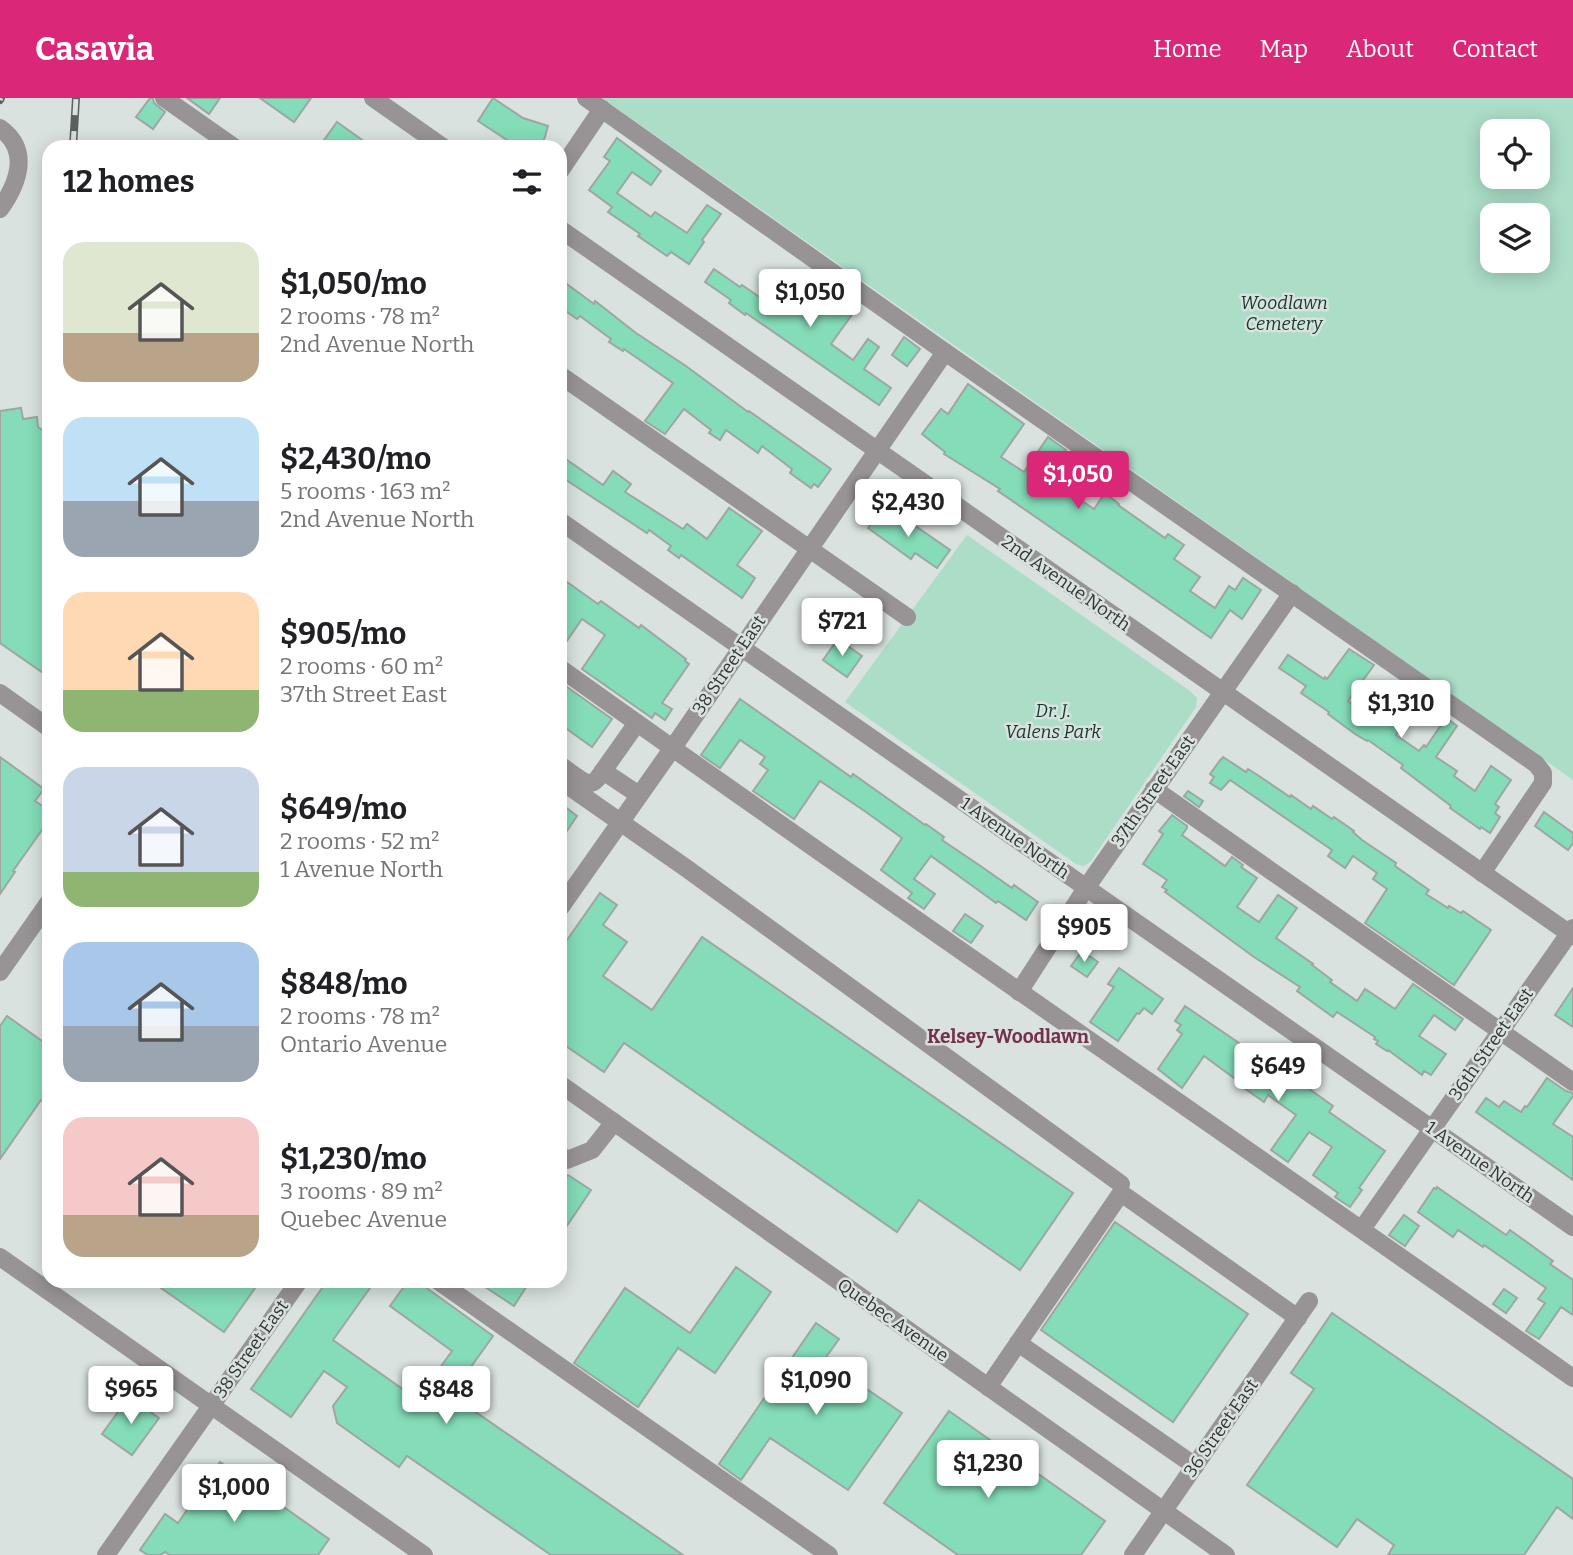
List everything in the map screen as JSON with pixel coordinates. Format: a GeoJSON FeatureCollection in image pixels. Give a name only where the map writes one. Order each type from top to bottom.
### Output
{"type":"FeatureCollection","features":[{"type":"Feature","properties":{"kind":"street"},"geometry":{"type":"LineString","coordinates":[[164,98],[224,140]]}},
{"type":"Feature","properties":{"kind":"street"},"geometry":{"type":"LineString","coordinates":[[373,98],[433,140]]}},
{"type":"Feature","properties":{"kind":"street"},"geometry":{"type":"LineString","coordinates":[[586,98],[1536,764],[1544,773],[1543,783],[1482,873]]}},
{"type":"Feature","properties":{"kind":"street"},"geometry":{"type":"LineString","coordinates":[[567,161],[602,109]]}},
{"type":"Feature","properties":{"kind":"street"},"geometry":{"type":"LineString","coordinates":[[0,128],[15,146],[19,160],[15,185],[0,209]]}},
{"type":"Feature","properties":{"kind":"street","name":"2nd Avenue North"},"geometry":{"type":"LineString","coordinates":[[567,234],[1221,692],[1572,933]]}},
{"type":"Feature","properties":{"kind":"street","name":"38 Street East"},"geometry":{"type":"LineString","coordinates":[[567,898],[945,352]]}},
{"type":"Feature","properties":{"kind":"street"},"geometry":{"type":"LineString","coordinates":[[567,380],[907,617]]}},
{"type":"Feature","properties":{"kind":"street","name":"1 Avenue North"},"geometry":{"type":"LineString","coordinates":[[567,526],[1573,1227]]}},
{"type":"Feature","properties":{"kind":"street","name":"37th Street East"},"geometry":{"type":"LineString","coordinates":[[1019,992],[1086,888],[1292,593]]}},
{"type":"Feature","properties":{"kind":"street"},"geometry":{"type":"LineString","coordinates":[[567,673],[1573,1378]]}},
{"type":"Feature","properties":{"kind":"street"},"geometry":{"type":"LineString","coordinates":[[0,694],[42,722]]}},
{"type":"Feature","properties":{"kind":"street"},"geometry":{"type":"LineString","coordinates":[[567,770],[586,783],[595,781],[637,723]]}},
{"type":"Feature","properties":{"kind":"street"},"geometry":{"type":"LineString","coordinates":[[603,771],[639,795]]}},
{"type":"Feature","properties":{"kind":"street"},"geometry":{"type":"LineString","coordinates":[[567,785],[1121,1184]]}},
{"type":"Feature","properties":{"kind":"street"},"geometry":{"type":"LineString","coordinates":[[1154,789],[1573,1082]]}},
{"type":"Feature","properties":{"kind":"street"},"geometry":{"type":"LineString","coordinates":[[0,972],[42,912]]}},
{"type":"Feature","properties":{"kind":"street","name":"36th Street East"},"geometry":{"type":"LineString","coordinates":[[1362,1229],[1572,933]]}},
{"type":"Feature","properties":{"kind":"street","name":"Quebec Avenue"},"geometry":{"type":"LineString","coordinates":[[567,1089],[1226,1555]]}},
{"type":"Feature","properties":{"kind":"street"},"geometry":{"type":"LineString","coordinates":[[567,1160],[592,1150],[614,1122]]}},
{"type":"Feature","properties":{"kind":"street"},"geometry":{"type":"LineString","coordinates":[[988,1387],[1121,1193],[1298,1318]]}},
{"type":"Feature","properties":{"kind":"street"},"geometry":{"type":"LineString","coordinates":[[0,1257],[42,1286]]}},
{"type":"Feature","properties":{"kind":"street"},"geometry":{"type":"LineString","coordinates":[[44,1288],[424,1555]]}},
{"type":"Feature","properties":{"kind":"street","name":"38 Street East"},"geometry":{"type":"LineString","coordinates":[[113,1553],[294,1288]]}},
{"type":"Feature","properties":{"kind":"street"},"geometry":{"type":"LineString","coordinates":[[448,1288],[829,1555]]}},
{"type":"Feature","properties":{"kind":"street","name":"36 Street East"},"geometry":{"type":"LineString","coordinates":[[1132,1555],[1309,1301]]}},
{"type":"Feature","properties":{"kind":"street"},"geometry":{"type":"LineString","coordinates":[[1018,1343],[1195,1466]]}},
{"type":"Feature","properties":{"kind":"green space","name":"Woodlawn Cemetery"},"geometry":{"type":"Polygon","coordinates":[[[602,98],[1573,98],[1573,780],[602,98]]]}},
{"type":"Feature","properties":{"kind":"green space","name":"Dr. J. Valens Park"},"geometry":{"type":"Polygon","coordinates":[[[967,535],[1197,698],[1196,707],[1091,861],[1084,866],[1076,864],[845,702],[967,535]]]}},
{"type":"Feature","properties":{"kind":"building"},"geometry":{"type":"Polygon","coordinates":[[[150,98],[165,112],[153,129],[136,117],[150,98]]]}},
{"type":"Feature","properties":{"kind":"building"},"geometry":{"type":"Polygon","coordinates":[[[187,98],[220,98],[209,114],[187,98]]]}},
{"type":"Feature","properties":{"kind":"building"},"geometry":{"type":"Polygon","coordinates":[[[260,98],[311,98],[294,122],[260,98]]]}},
{"type":"Feature","properties":{"kind":"building"},"geometry":{"type":"Polygon","coordinates":[[[493,98],[523,118],[548,126],[544,140],[507,140],[478,121],[493,98]]]}},
{"type":"Feature","properties":{"kind":"building"},"geometry":{"type":"Polygon","coordinates":[[[337,122],[362,140],[324,140],[337,122]]]}},
{"type":"Feature","properties":{"kind":"building"},"geometry":{"type":"Polygon","coordinates":[[[617,138],[661,171],[651,185],[632,172],[617,193],[651,217],[655,212],[687,233],[707,205],[721,214],[689,264],[671,252],[667,256],[638,236],[640,234],[608,212],[612,207],[589,190],[610,161],[604,157],[617,138]]]}},
{"type":"Feature","properties":{"kind":"building"},"geometry":{"type":"Polygon","coordinates":[[[714,269],[786,313],[811,277],[856,309],[831,344],[853,360],[868,339],[879,347],[864,369],[891,388],[879,405],[729,303],[731,300],[705,282],[714,269]]]}},
{"type":"Feature","properties":{"kind":"building"},"geometry":{"type":"Polygon","coordinates":[[[567,284],[594,304],[595,301],[636,333],[831,469],[818,487],[814,484],[811,488],[790,473],[792,469],[762,446],[758,453],[726,430],[720,440],[684,409],[665,434],[645,421],[673,383],[624,349],[623,351],[609,342],[611,339],[580,316],[577,319],[567,312],[567,284]]]}},
{"type":"Feature","properties":{"kind":"building"},"geometry":{"type":"Polygon","coordinates":[[[904,337],[920,349],[907,366],[892,355],[904,337]]]}},
{"type":"Feature","properties":{"kind":"building"},"geometry":{"type":"Polygon","coordinates":[[[968,384],[1024,424],[1001,457],[1024,472],[1048,437],[1066,450],[1054,468],[1073,482],[1067,491],[1094,509],[1105,493],[1165,538],[1168,534],[1184,545],[1174,559],[1200,577],[1190,591],[1215,608],[1229,586],[1235,590],[1243,578],[1261,590],[1242,619],[1230,610],[1211,638],[998,491],[1000,489],[944,454],[945,452],[922,434],[941,409],[948,414],[968,384]]]}},
{"type":"Feature","properties":{"kind":"building"},"geometry":{"type":"Polygon","coordinates":[[[21,408],[23,419],[37,417],[38,427],[42,430],[42,672],[0,643],[0,411],[21,408]]]}},
{"type":"Feature","properties":{"kind":"building"},"geometry":{"type":"Polygon","coordinates":[[[567,460],[603,485],[613,471],[631,484],[625,492],[683,529],[687,524],[707,539],[729,508],[762,531],[737,565],[755,578],[742,598],[681,555],[679,558],[668,550],[671,546],[649,530],[647,533],[567,481],[567,460]]]}},
{"type":"Feature","properties":{"kind":"building"},"geometry":{"type":"Polygon","coordinates":[[[883,508],[909,526],[911,523],[950,550],[937,568],[915,553],[911,559],[868,528],[883,508]]]}},
{"type":"Feature","properties":{"kind":"building"},"geometry":{"type":"Polygon","coordinates":[[[567,582],[598,604],[601,601],[639,628],[641,625],[686,659],[689,664],[662,703],[672,709],[665,720],[655,713],[652,718],[582,669],[605,635],[582,619],[567,641],[567,582]]]}},
{"type":"Feature","properties":{"kind":"building"},"geometry":{"type":"Polygon","coordinates":[[[862,601],[875,610],[864,626],[851,617],[862,601]]]}},
{"type":"Feature","properties":{"kind":"building"},"geometry":{"type":"Polygon","coordinates":[[[838,639],[862,656],[847,677],[823,660],[838,639]]]}},
{"type":"Feature","properties":{"kind":"building"},"geometry":{"type":"Polygon","coordinates":[[[1349,649],[1374,665],[1348,701],[1372,718],[1376,713],[1400,729],[1396,735],[1419,751],[1424,745],[1426,747],[1446,718],[1457,726],[1436,757],[1457,771],[1454,776],[1475,791],[1491,766],[1511,780],[1495,804],[1499,807],[1495,813],[1500,817],[1490,833],[1450,808],[1451,806],[1401,768],[1403,765],[1355,734],[1301,693],[1306,686],[1279,668],[1288,655],[1327,679],[1349,649]]]}},
{"type":"Feature","properties":{"kind":"building"},"geometry":{"type":"Polygon","coordinates":[[[567,687],[612,719],[592,747],[567,729],[567,687]]]}},
{"type":"Feature","properties":{"kind":"building"},"geometry":{"type":"Polygon","coordinates":[[[740,699],[851,777],[853,774],[926,824],[944,837],[942,840],[1012,888],[1014,885],[1038,902],[1026,920],[998,901],[996,903],[931,856],[914,879],[935,894],[924,909],[908,898],[912,893],[881,870],[902,838],[866,812],[820,781],[794,819],[753,791],[768,770],[760,764],[765,757],[740,740],[720,768],[701,755],[740,699]]]}},
{"type":"Feature","properties":{"kind":"building"},"geometry":{"type":"Polygon","coordinates":[[[0,757],[42,788],[35,801],[42,806],[42,830],[0,894],[0,757]]]}},
{"type":"Feature","properties":{"kind":"building"},"geometry":{"type":"Polygon","coordinates":[[[1223,757],[1246,772],[1248,769],[1311,809],[1313,806],[1332,819],[1334,817],[1429,890],[1426,894],[1448,908],[1449,906],[1461,913],[1463,911],[1491,930],[1454,985],[1365,923],[1387,889],[1373,879],[1377,873],[1353,856],[1345,868],[1328,856],[1332,850],[1230,780],[1221,790],[1210,783],[1214,777],[1210,774],[1223,757]]]}},
{"type":"Feature","properties":{"kind":"building"},"geometry":{"type":"Polygon","coordinates":[[[1188,791],[1203,801],[1199,807],[1184,796],[1188,791]]]}},
{"type":"Feature","properties":{"kind":"building"},"geometry":{"type":"Polygon","coordinates":[[[567,808],[577,816],[567,831],[567,808]]]}},
{"type":"Feature","properties":{"kind":"building"},"geometry":{"type":"Polygon","coordinates":[[[1544,812],[1573,833],[1573,843],[1568,850],[1535,826],[1544,812]]]}},
{"type":"Feature","properties":{"kind":"building"},"geometry":{"type":"Polygon","coordinates":[[[1172,815],[1187,826],[1182,835],[1225,866],[1232,857],[1257,878],[1237,907],[1259,922],[1278,895],[1297,908],[1276,938],[1313,964],[1332,980],[1330,982],[1357,1001],[1365,989],[1395,1009],[1413,984],[1463,1019],[1455,1030],[1434,1015],[1419,1036],[1446,1054],[1431,1075],[1424,1071],[1422,1075],[1376,1044],[1378,1041],[1375,1037],[1337,1012],[1333,1017],[1297,991],[1300,987],[1165,892],[1167,890],[1162,887],[1167,880],[1143,864],[1163,834],[1159,831],[1172,815]]]}},
{"type":"Feature","properties":{"kind":"building"},"geometry":{"type":"Polygon","coordinates":[[[600,893],[617,905],[603,925],[627,942],[603,976],[652,1010],[702,937],[1073,1193],[1020,1270],[919,1200],[897,1232],[624,1043],[604,1072],[567,1047],[567,940],[600,893]]]}},
{"type":"Feature","properties":{"kind":"building"},"geometry":{"type":"Polygon","coordinates":[[[965,914],[983,926],[971,943],[953,931],[965,914]]]}},
{"type":"Feature","properties":{"kind":"building"},"geometry":{"type":"Polygon","coordinates":[[[1082,951],[1098,962],[1087,977],[1071,966],[1082,951]]]}},
{"type":"Feature","properties":{"kind":"building"},"geometry":{"type":"Polygon","coordinates":[[[1119,968],[1163,999],[1152,1014],[1144,1008],[1137,1013],[1118,1041],[1090,1022],[1114,987],[1108,984],[1119,968]]]}},
{"type":"Feature","properties":{"kind":"building"},"geometry":{"type":"Polygon","coordinates":[[[1573,988],[1573,1027],[1555,1015],[1573,988]]]}},
{"type":"Feature","properties":{"kind":"building"},"geometry":{"type":"Polygon","coordinates":[[[1185,1006],[1333,1106],[1329,1112],[1385,1151],[1359,1188],[1362,1190],[1350,1207],[1335,1197],[1338,1193],[1313,1175],[1332,1147],[1309,1132],[1288,1162],[1271,1150],[1296,1115],[1268,1095],[1264,1102],[1204,1056],[1182,1088],[1158,1069],[1182,1034],[1177,1030],[1181,1025],[1175,1021],[1185,1006]]]}},
{"type":"Feature","properties":{"kind":"building"},"geometry":{"type":"Polygon","coordinates":[[[7,1016],[42,1041],[42,1101],[0,1159],[0,1026],[7,1016]]]}},
{"type":"Feature","properties":{"kind":"building"},"geometry":{"type":"Polygon","coordinates":[[[1547,1078],[1573,1093],[1553,1124],[1573,1137],[1573,1180],[1476,1112],[1486,1098],[1499,1107],[1504,1101],[1521,1112],[1547,1078]]]}},
{"type":"Feature","properties":{"kind":"building"},"geometry":{"type":"Polygon","coordinates":[[[567,1176],[591,1190],[567,1226],[567,1176]]]}},
{"type":"Feature","properties":{"kind":"building"},"geometry":{"type":"Polygon","coordinates":[[[1437,1187],[1506,1235],[1510,1230],[1553,1261],[1550,1264],[1573,1280],[1573,1315],[1561,1307],[1539,1339],[1526,1331],[1545,1303],[1538,1299],[1546,1288],[1484,1245],[1483,1247],[1458,1230],[1453,1237],[1418,1212],[1437,1187]]]}},
{"type":"Feature","properties":{"kind":"building"},"geometry":{"type":"Polygon","coordinates":[[[1404,1215],[1419,1226],[1405,1246],[1389,1235],[1404,1215]]]}},
{"type":"Feature","properties":{"kind":"building"},"geometry":{"type":"Polygon","coordinates":[[[1115,1222],[1248,1314],[1173,1422],[1041,1330],[1115,1222]]]}},
{"type":"Feature","properties":{"kind":"building"},"geometry":{"type":"Polygon","coordinates":[[[736,1267],[771,1292],[715,1373],[678,1348],[638,1407],[574,1363],[625,1288],[690,1333],[736,1267]]]}},
{"type":"Feature","properties":{"kind":"building"},"geometry":{"type":"Polygon","coordinates":[[[161,1288],[255,1288],[224,1332],[161,1288]]]}},
{"type":"Feature","properties":{"kind":"building"},"geometry":{"type":"Polygon","coordinates":[[[322,1288],[370,1288],[333,1340],[424,1404],[440,1381],[434,1376],[452,1351],[390,1306],[403,1288],[427,1288],[493,1336],[451,1395],[683,1555],[551,1555],[407,1456],[399,1467],[337,1423],[333,1406],[347,1387],[324,1371],[291,1417],[251,1389],[322,1288]]]}},
{"type":"Feature","properties":{"kind":"building"},"geometry":{"type":"Polygon","coordinates":[[[487,1288],[526,1288],[514,1306],[487,1288]]]}},
{"type":"Feature","properties":{"kind":"building"},"geometry":{"type":"Polygon","coordinates":[[[1504,1289],[1517,1298],[1506,1313],[1493,1304],[1504,1289]]]}},
{"type":"Feature","properties":{"kind":"building"},"geometry":{"type":"Polygon","coordinates":[[[1332,1313],[1573,1479],[1573,1519],[1557,1507],[1524,1555],[1388,1555],[1394,1545],[1357,1519],[1337,1547],[1247,1485],[1314,1389],[1291,1373],[1332,1313]]]}},
{"type":"Feature","properties":{"kind":"building"},"geometry":{"type":"Polygon","coordinates":[[[816,1323],[839,1339],[824,1360],[902,1413],[848,1490],[770,1438],[741,1480],[719,1464],[816,1323]]]}},
{"type":"Feature","properties":{"kind":"building"},"geometry":{"type":"Polygon","coordinates":[[[129,1397],[159,1418],[132,1455],[102,1434],[129,1397]]]}},
{"type":"Feature","properties":{"kind":"building"},"geometry":{"type":"Polygon","coordinates":[[[949,1411],[1105,1521],[1081,1555],[958,1555],[884,1503],[949,1411]]]}},
{"type":"Feature","properties":{"kind":"building"},"geometry":{"type":"Polygon","coordinates":[[[220,1462],[329,1539],[318,1555],[170,1555],[165,1552],[148,1555],[140,1550],[165,1514],[178,1523],[220,1462]]]}},
{"type":"Feature","properties":{"kind":"railway"},"geometry":{"type":"LineString","coordinates":[[73,140],[76,98]]}},
{"type":"Feature","properties":{"kind":"district","name":"Kelsey-Woodlawn"},"geometry":{"type":"Point","coordinates":[1008,1036]}}]}
